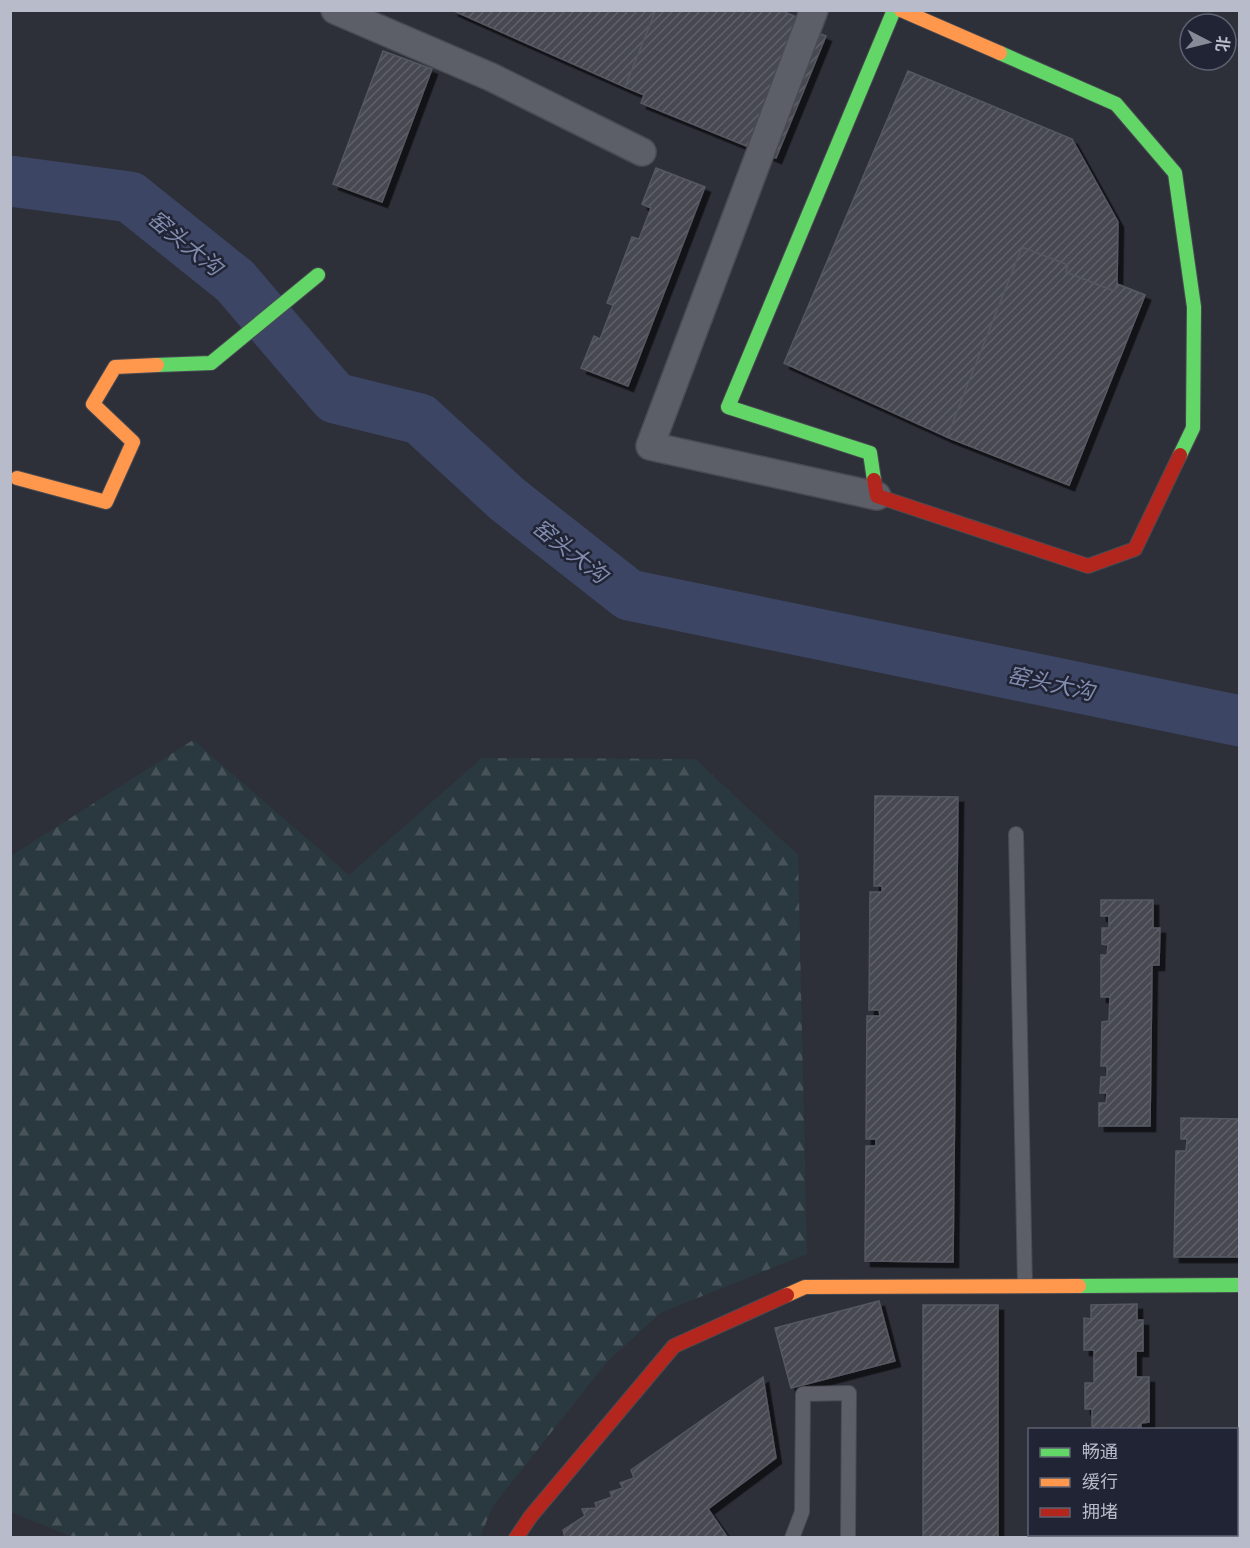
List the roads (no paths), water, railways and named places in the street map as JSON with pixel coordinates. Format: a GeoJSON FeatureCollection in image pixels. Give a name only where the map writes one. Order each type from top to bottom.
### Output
{"type":"FeatureCollection","features":[{"type":"Feature","properties":{"kind":"street"},"geometry":{"type":"LineString","coordinates":[[335,10],[491,77],[642,152]]}},
{"type":"Feature","properties":{"kind":"street"},"geometry":{"type":"LineString","coordinates":[[814,10],[650,446],[877,496],[1088,566],[1136,549],[1193,428],[1194,308],[1175,173],[1116,104],[901,10]]}},
{"type":"Feature","properties":{"kind":"street"},"geometry":{"type":"LineString","coordinates":[[877,496],[870,453],[728,407],[894,10]]}},
{"type":"Feature","properties":{"kind":"street"},"geometry":{"type":"LineString","coordinates":[[17,478],[106,502],[133,442],[93,404],[115,367],[212,363],[318,275]]}},
{"type":"Feature","properties":{"kind":"street"},"geometry":{"type":"LineString","coordinates":[[516,1538],[531,1516],[674,1346],[805,1287],[1239,1285]]}},
{"type":"Feature","properties":{"kind":"lane"},"geometry":{"type":"LineString","coordinates":[[1016,834],[1025,1286]]}},
{"type":"Feature","properties":{"kind":"lane"},"geometry":{"type":"LineString","coordinates":[[792,1538],[802,1512],[802,1394],[849,1392],[848,1538]]}},
{"type":"Feature","properties":{"kind":"waterway","name":"窑头大沟"},"geometry":{"type":"LineString","coordinates":[[10,181],[130,197],[235,281],[335,398],[420,419],[507,499],[629,595],[1240,721]]}}]}
